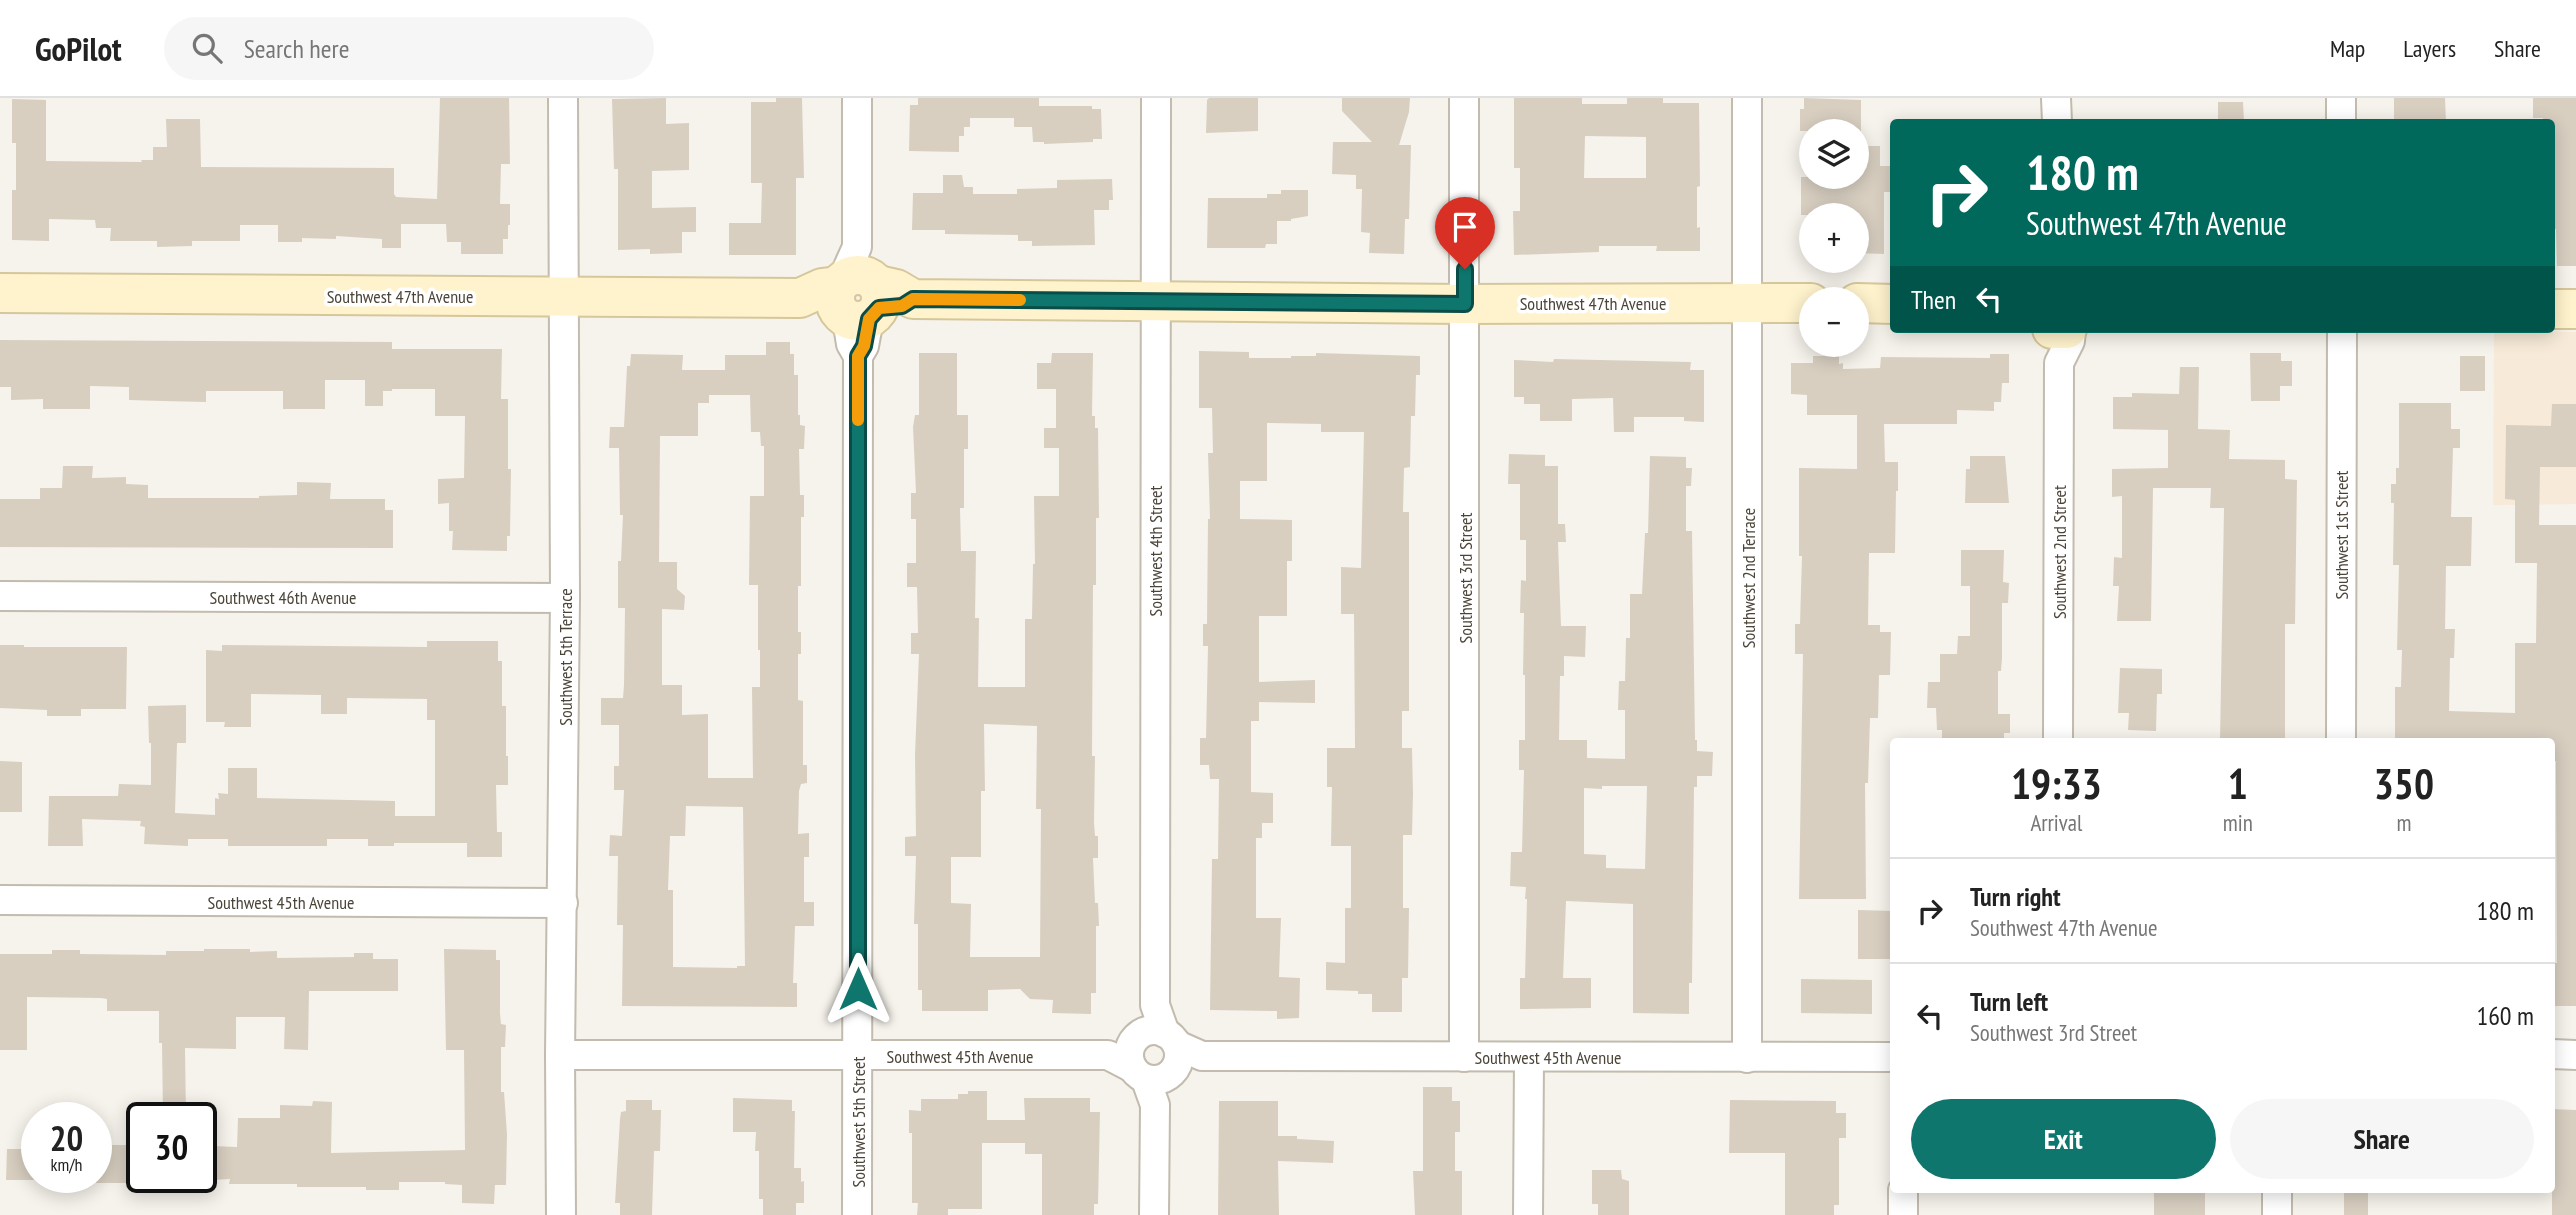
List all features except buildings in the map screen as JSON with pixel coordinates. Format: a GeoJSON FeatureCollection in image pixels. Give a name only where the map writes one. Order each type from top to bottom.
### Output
{"type":"FeatureCollection","features":[{"type":"Feature","properties":{"kind":"street","name":"Southwest 5th Terrace"},"geometry":{"type":"LineString","coordinates":[[561,1215],[565,598],[563,98]]}},
{"type":"Feature","properties":{"kind":"street","name":"Southwest 5th Street"},"geometry":{"type":"LineString","coordinates":[[856,98],[863,293],[851,344],[858,356],[857,1215]]}},
{"type":"Feature","properties":{"kind":"street","name":"Southwest 4th Street"},"geometry":{"type":"LineString","coordinates":[[1154,1215],[1158,269],[1156,98]]}},
{"type":"Feature","properties":{"kind":"street","name":"Southwest 3rd Street"},"geometry":{"type":"LineString","coordinates":[[1464,98],[1464,1057]]}},
{"type":"Feature","properties":{"kind":"street","name":"Southwest 2nd Terrace"},"geometry":{"type":"LineString","coordinates":[[1747,98],[1748,1058]]}},
{"type":"Feature","properties":{"kind":"street"},"geometry":{"type":"LineString","coordinates":[[2056,98],[2057,119]]}},
{"type":"Feature","properties":{"kind":"street"},"geometry":{"type":"LineString","coordinates":[[2340,98],[2341,119]]}},
{"type":"Feature","properties":{"kind":"street","name":"Southwest 47th Avenue"},"geometry":{"type":"LineString","coordinates":[[0,293],[800,298],[822,308],[863,293],[1156,301],[1465,304],[1799,303]]}},
{"type":"Feature","properties":{"kind":"street"},"geometry":{"type":"LineString","coordinates":[[1869,303],[1890,303]]}},
{"type":"Feature","properties":{"kind":"street"},"geometry":{"type":"LineString","coordinates":[[2555,309],[2576,309]]}},
{"type":"Feature","properties":{"kind":"street","name":"Southwest 1st Street"},"geometry":{"type":"LineString","coordinates":[[2341,738],[2342,333]]}},
{"type":"Feature","properties":{"kind":"street","name":"Southwest 2nd Street"},"geometry":{"type":"LineString","coordinates":[[2058,738],[2060,336]]}},
{"type":"Feature","properties":{"kind":"street","name":"Southwest 46th Avenue"},"geometry":{"type":"LineString","coordinates":[[0,596],[565,598]]}},
{"type":"Feature","properties":{"kind":"street","name":"Southwest 45th Avenue"},"geometry":{"type":"LineString","coordinates":[[0,900],[563,903]]}},
{"type":"Feature","properties":{"kind":"street"},"geometry":{"type":"LineString","coordinates":[[2555,1054],[2576,1055]]}},
{"type":"Feature","properties":{"kind":"street","name":"Southwest 45th Avenue"},"geometry":{"type":"LineString","coordinates":[[560,1055],[1154,1060],[1890,1057]]}},
{"type":"Feature","properties":{"kind":"street"},"geometry":{"type":"LineString","coordinates":[[1528,1215],[1529,1057]]}},
{"type":"Feature","properties":{"kind":"street"},"geometry":{"type":"LineString","coordinates":[[1903,1193],[1903,1215]]}},
{"type":"Feature","properties":{"kind":"street"},"geometry":{"type":"LineString","coordinates":[[2277,1193],[2277,1215]]}},
{"type":"Feature","properties":{"kind":"shaded area"},"geometry":{"type":"Polygon","coordinates":[[[2576,332],[2576,504],[2493,505],[2494,333],[2576,332]]]}},
{"type":"Feature","properties":{"kind":"slow traffic"},"geometry":{"type":"LineString","coordinates":[[858,420],[858,356],[864,346],[869,319],[879,308],[902,306],[913,299],[1020,300]]}},
{"type":"Feature","properties":{"kind":"route"},"geometry":{"type":"LineString","coordinates":[[858,989],[858,356],[864,346],[869,319],[879,308],[902,306],[913,299],[1465,304],[1465,269]]}}]}
